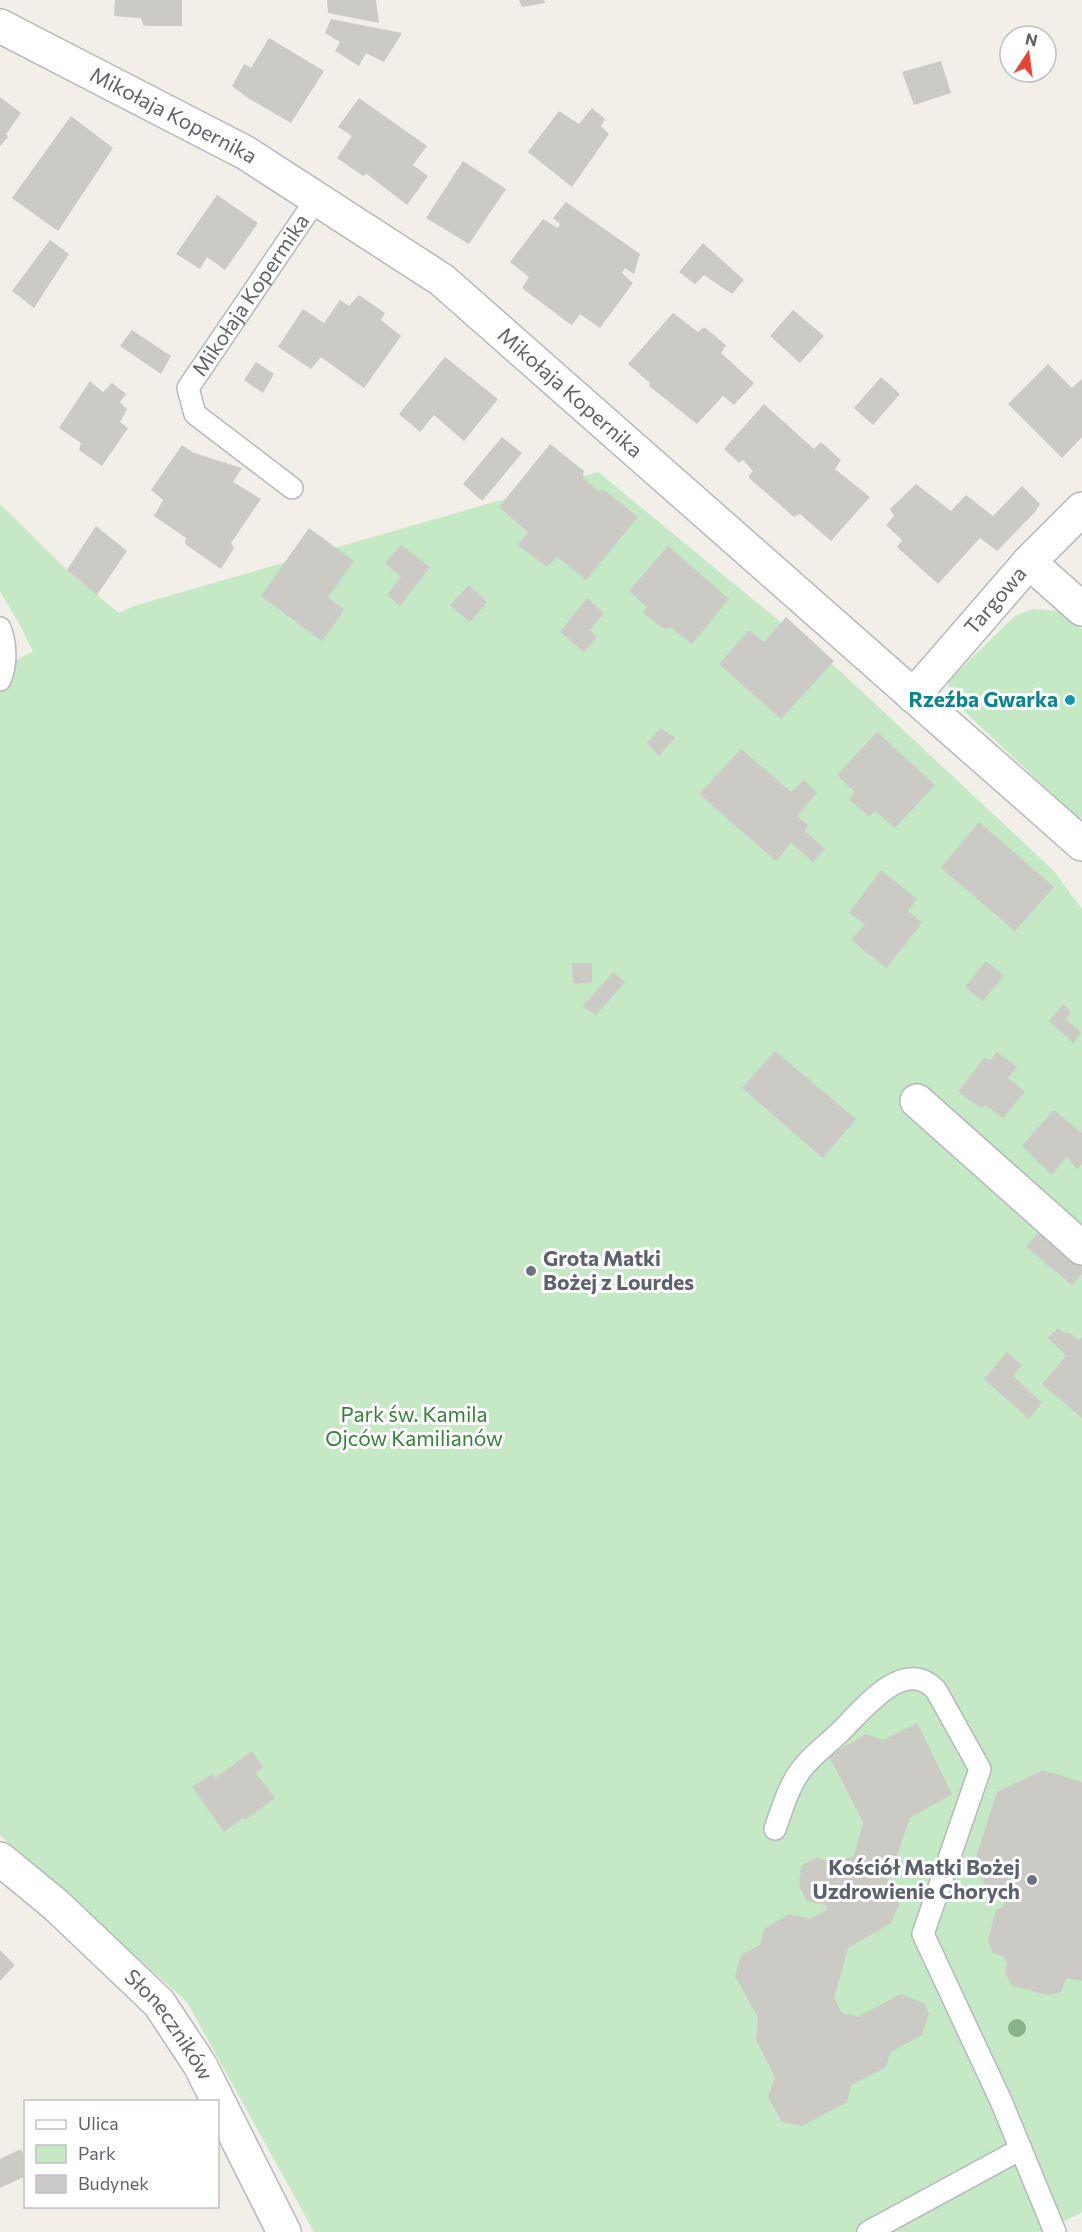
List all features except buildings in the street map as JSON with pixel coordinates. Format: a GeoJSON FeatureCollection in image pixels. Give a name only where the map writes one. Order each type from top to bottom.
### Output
{"type":"FeatureCollection","features":[{"type":"Feature","properties":{"kind":"street","name":"Mikołaja Kopernika"},"geometry":{"type":"LineString","coordinates":[[0,26],[246,153],[442,280],[1082,844]]}},
{"type":"Feature","properties":{"kind":"street","name":"Targowa"},"geometry":{"type":"LineString","coordinates":[[914,696],[1029,562],[1082,508]]}},
{"type":"Feature","properties":{"kind":"street"},"geometry":{"type":"LineString","coordinates":[[1029,562],[1082,609]]}},
{"type":"Feature","properties":{"kind":"street"},"geometry":{"type":"LineString","coordinates":[[916,1101],[1082,1248]]}},
{"type":"Feature","properties":{"kind":"street","name":"Słoneczników"},"geometry":{"type":"LineString","coordinates":[[0,1859],[56,1905],[159,2002],[200,2065],[218,2100]]}},
{"type":"Feature","properties":{"kind":"street","name":"Słoneczników"},"geometry":{"type":"LineString","coordinates":[[219,2103],[284,2232]]}},
{"type":"Feature","properties":{"kind":"lane","name":"Mikołaja Kopermika"},"geometry":{"type":"LineString","coordinates":[[292,488],[195,414],[188,387],[317,198]]}},
{"type":"Feature","properties":{"kind":"lane"},"geometry":{"type":"LineString","coordinates":[[0,628],[5,648],[5,665],[0,680]]}},
{"type":"Feature","properties":{"kind":"lane"},"geometry":{"type":"LineString","coordinates":[[775,1829],[800,1770],[886,1687],[913,1678],[926,1681],[936,1690],[980,1768],[923,1934],[1021,2150],[1055,2232]]}},
{"type":"Feature","properties":{"kind":"lane"},"geometry":{"type":"LineString","coordinates":[[868,2232],[1021,2150]]}},
{"type":"Feature","properties":{"kind":"green space","name":"Park św. Kamila Ojców Kamilianów"},"geometry":{"type":"Polygon","coordinates":[[[598,472],[839,670],[1053,870],[1082,909],[1082,2212],[1045,2232],[314,2232],[187,2002],[0,1835],[0,667],[33,652],[0,591],[0,504],[67,570],[119,613],[134,606],[598,472]]]}},
{"type":"Feature","properties":{"kind":"green space"},"geometry":{"type":"Polygon","coordinates":[[[1033,609],[1060,611],[1082,629],[1082,817],[1079,819],[948,696],[949,680],[1015,616],[1033,609]]]}},
{"type":"Feature","properties":{"kind":"place","name":"Rzeźba Gwarka"},"geometry":{"type":"Point","coordinates":[1070,700]}},
{"type":"Feature","properties":{"kind":"place","name":"Grota Matki Bożej z Lourdes"},"geometry":{"type":"Point","coordinates":[531,1271]}},
{"type":"Feature","properties":{"kind":"place","name":"Kościół Matki Bożej Uzdrowienie Chorych"},"geometry":{"type":"Point","coordinates":[1032,1880]}}]}
